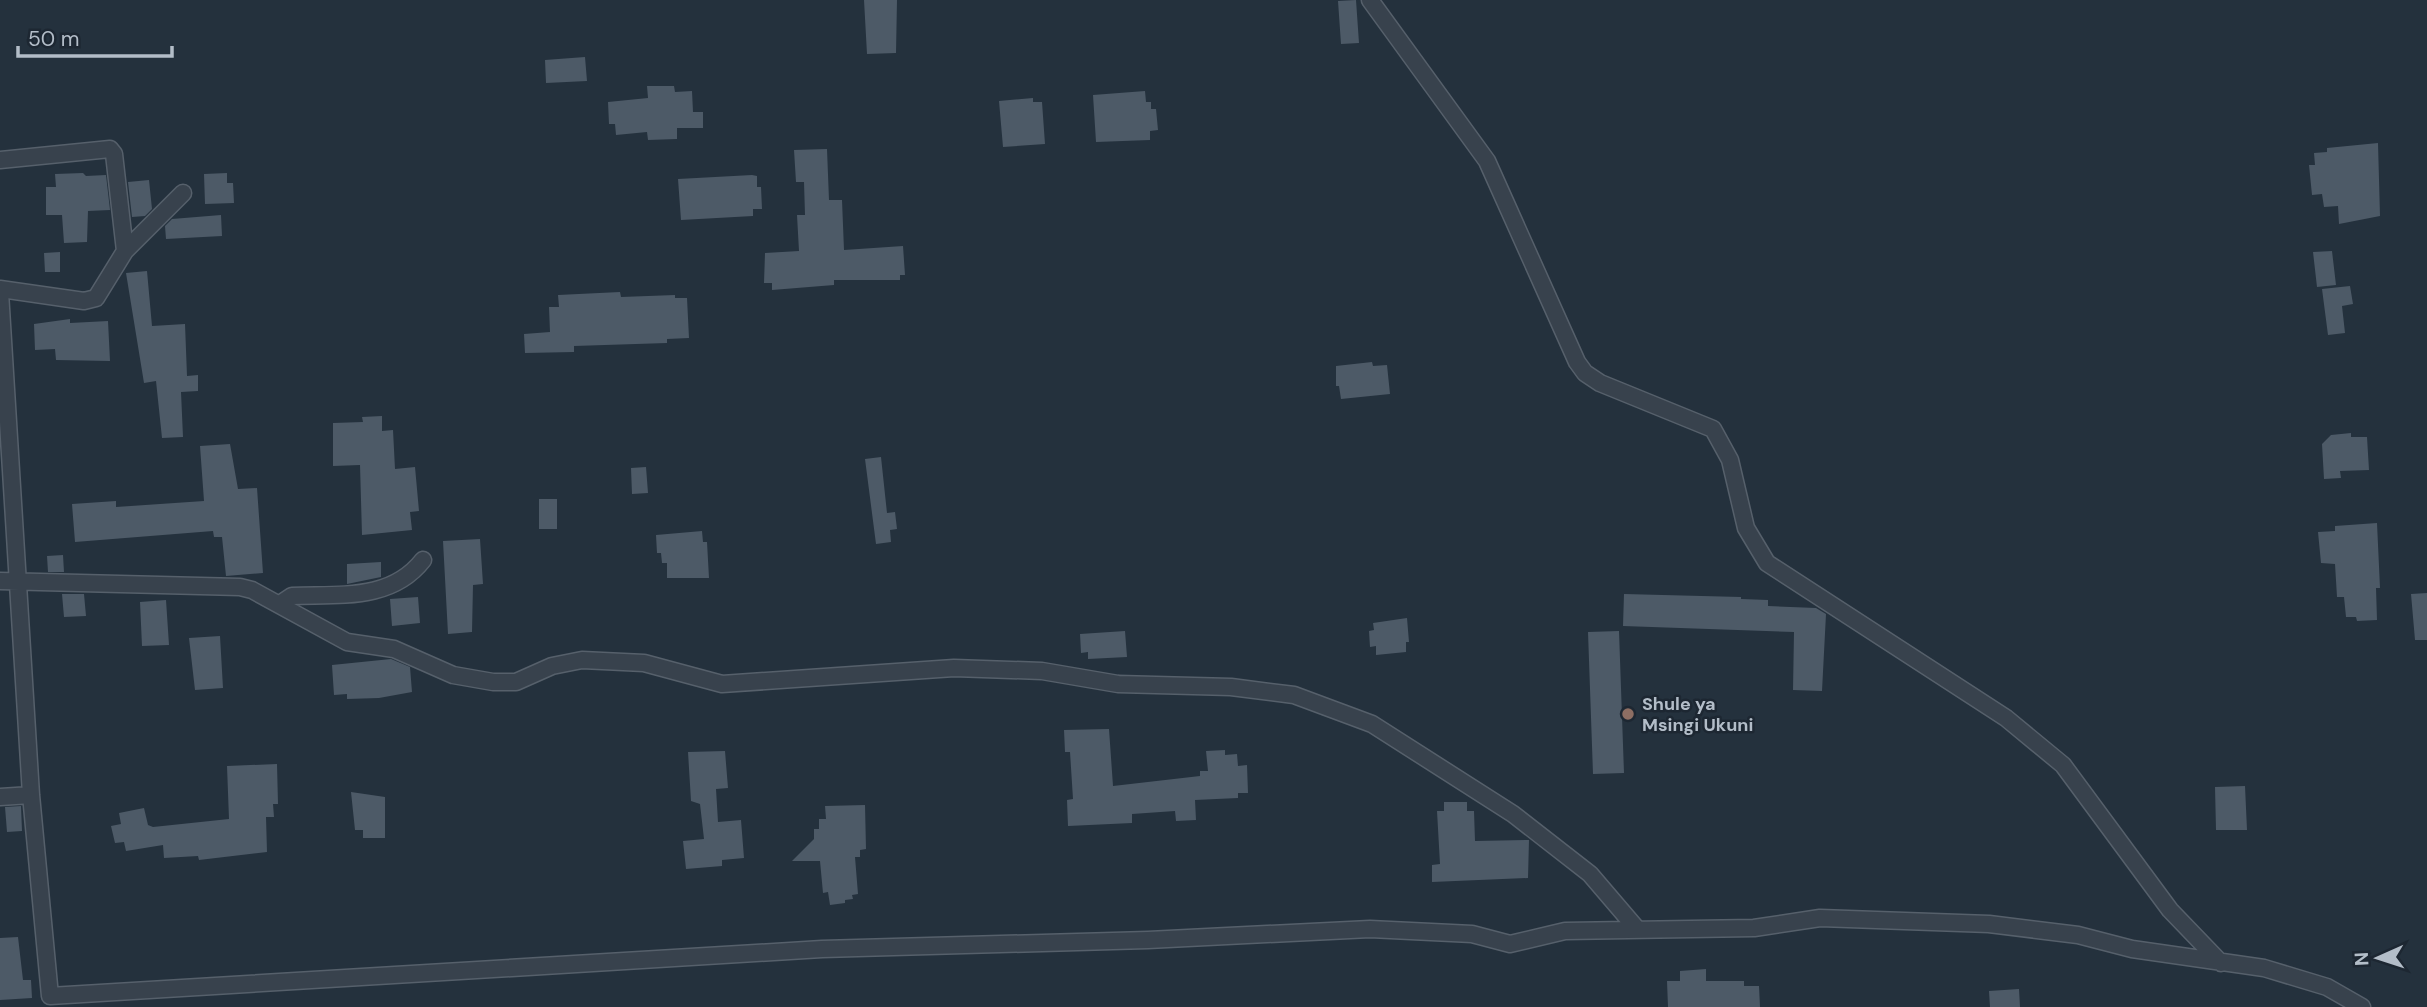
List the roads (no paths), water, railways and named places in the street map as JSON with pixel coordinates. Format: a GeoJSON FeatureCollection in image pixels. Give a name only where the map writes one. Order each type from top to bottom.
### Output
{"type":"FeatureCollection","features":[{"type":"Feature","properties":{"kind":"street"},"geometry":{"type":"LineString","coordinates":[[1370,0],[1486,162],[1577,362],[1585,373],[1600,383],[1713,429],[1730,460],[1746,528],[1767,563],[2006,718],[2063,765],[2170,910],[2221,963]]}},
{"type":"Feature","properties":{"kind":"street"},"geometry":{"type":"LineString","coordinates":[[0,160],[110,149],[114,155],[125,251]]}},
{"type":"Feature","properties":{"kind":"street"},"geometry":{"type":"LineString","coordinates":[[183,193],[125,251],[96,298],[89,300],[0,290],[32,795],[50,996],[822,949],[1148,940],[1370,929],[1472,934],[1510,944],[1565,931],[1754,928],[1820,918],[1989,924],[2078,935],[2132,949],[2264,968],[2314,984],[2362,1007]]}},
{"type":"Feature","properties":{"kind":"street"},"geometry":{"type":"LineString","coordinates":[[280,604],[292,596],[389,588],[404,580],[423,560]]}},
{"type":"Feature","properties":{"kind":"street"},"geometry":{"type":"LineString","coordinates":[[0,581],[226,585],[252,590],[347,642],[394,649],[453,675],[493,682],[516,682],[552,666],[582,660],[644,663],[722,684],[954,668],[1042,671],[1118,684],[1231,687],[1294,695],[1372,724],[1513,814],[1590,874],[1637,929]]}},
{"type":"Feature","properties":{"kind":"street"},"geometry":{"type":"LineString","coordinates":[[0,797],[32,795]]}},
{"type":"Feature","properties":{"kind":"place","name":"Shule ya Msingi Ukuni"},"geometry":{"type":"Point","coordinates":[1628,714]}}]}
